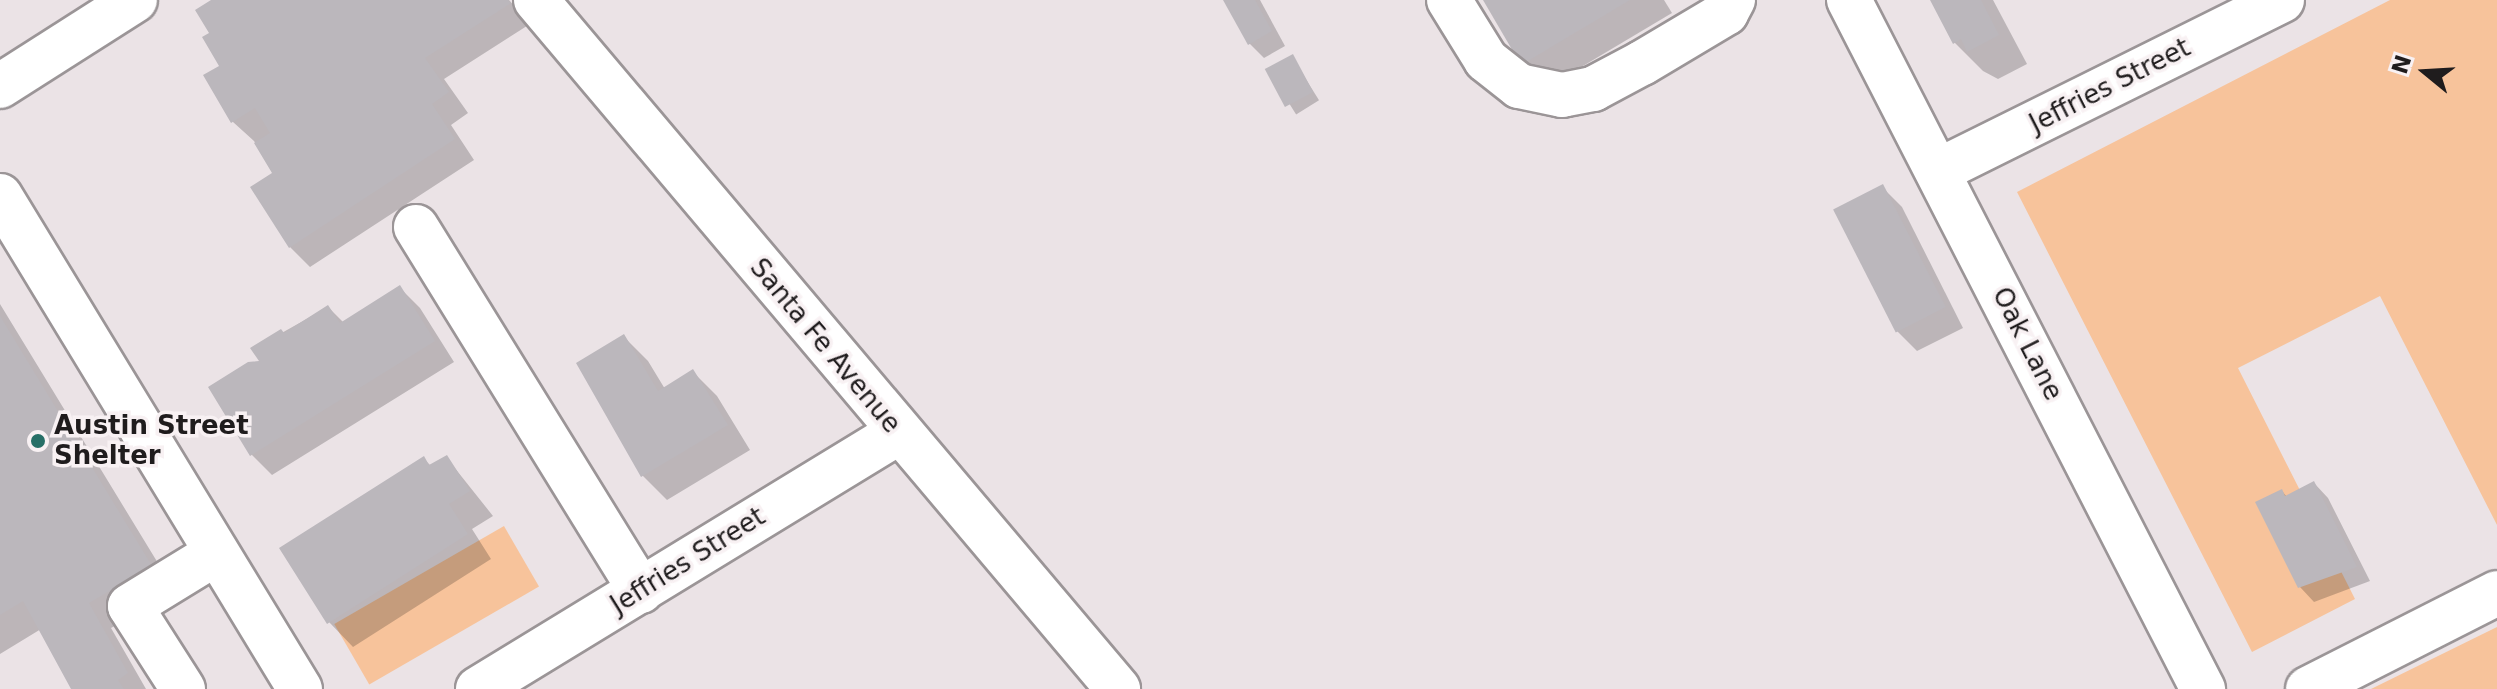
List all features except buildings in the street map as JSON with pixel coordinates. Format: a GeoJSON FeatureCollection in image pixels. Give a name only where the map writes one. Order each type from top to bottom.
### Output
{"type":"FeatureCollection","features":[{"type":"Feature","properties":{"kind":"street"},"geometry":{"type":"LineString","coordinates":[[0,86],[135,0]]}},
{"type":"Feature","properties":{"kind":"street","name":"Santa Fe Avenue"},"geometry":{"type":"LineString","coordinates":[[536,0],[897,433],[1118,689]]}},
{"type":"Feature","properties":{"kind":"street"},"geometry":{"type":"LineString","coordinates":[[1449,0],[1486,60],[1519,86],[1562,95],[1593,89],[1642,63],[1726,13],[1733,0]]}},
{"type":"Feature","properties":{"kind":"street","name":"Oak Lane"},"geometry":{"type":"LineString","coordinates":[[1849,0],[2203,689]]}},
{"type":"Feature","properties":{"kind":"street","name":"Jeffries Street"},"geometry":{"type":"LineString","coordinates":[[1938,171],[2282,0]]}},
{"type":"Feature","properties":{"kind":"street"},"geometry":{"type":"LineString","coordinates":[[0,196],[215,554],[300,689]]}},
{"type":"Feature","properties":{"kind":"street"},"geometry":{"type":"LineString","coordinates":[[416,227],[641,591]]}},
{"type":"Feature","properties":{"kind":"street","name":"Jeffries Street"},"geometry":{"type":"LineString","coordinates":[[478,689],[897,433]]}},
{"type":"Feature","properties":{"kind":"street"},"geometry":{"type":"LineString","coordinates":[[183,689],[130,606],[215,554]]}},
{"type":"Feature","properties":{"kind":"street"},"geometry":{"type":"LineString","coordinates":[[2308,689],[2497,593]]}},
{"type":"Feature","properties":{"kind":"shaded area"},"geometry":{"type":"Polygon","coordinates":[[[2390,0],[2497,0],[2497,525],[2380,296],[2238,368],[2355,599],[2252,652],[2017,192],[2390,0]]]}},
{"type":"Feature","properties":{"kind":"shaded area"},"geometry":{"type":"Polygon","coordinates":[[[504,526],[539,587],[369,685],[334,624],[504,526]]]}},
{"type":"Feature","properties":{"kind":"shaded area"},"geometry":{"type":"Polygon","coordinates":[[[2497,627],[2497,689],[2371,689],[2497,627]]]}},
{"type":"Feature","properties":{"kind":"place","name":"Austin Street Shelter"},"geometry":{"type":"Point","coordinates":[38,441]}}]}
